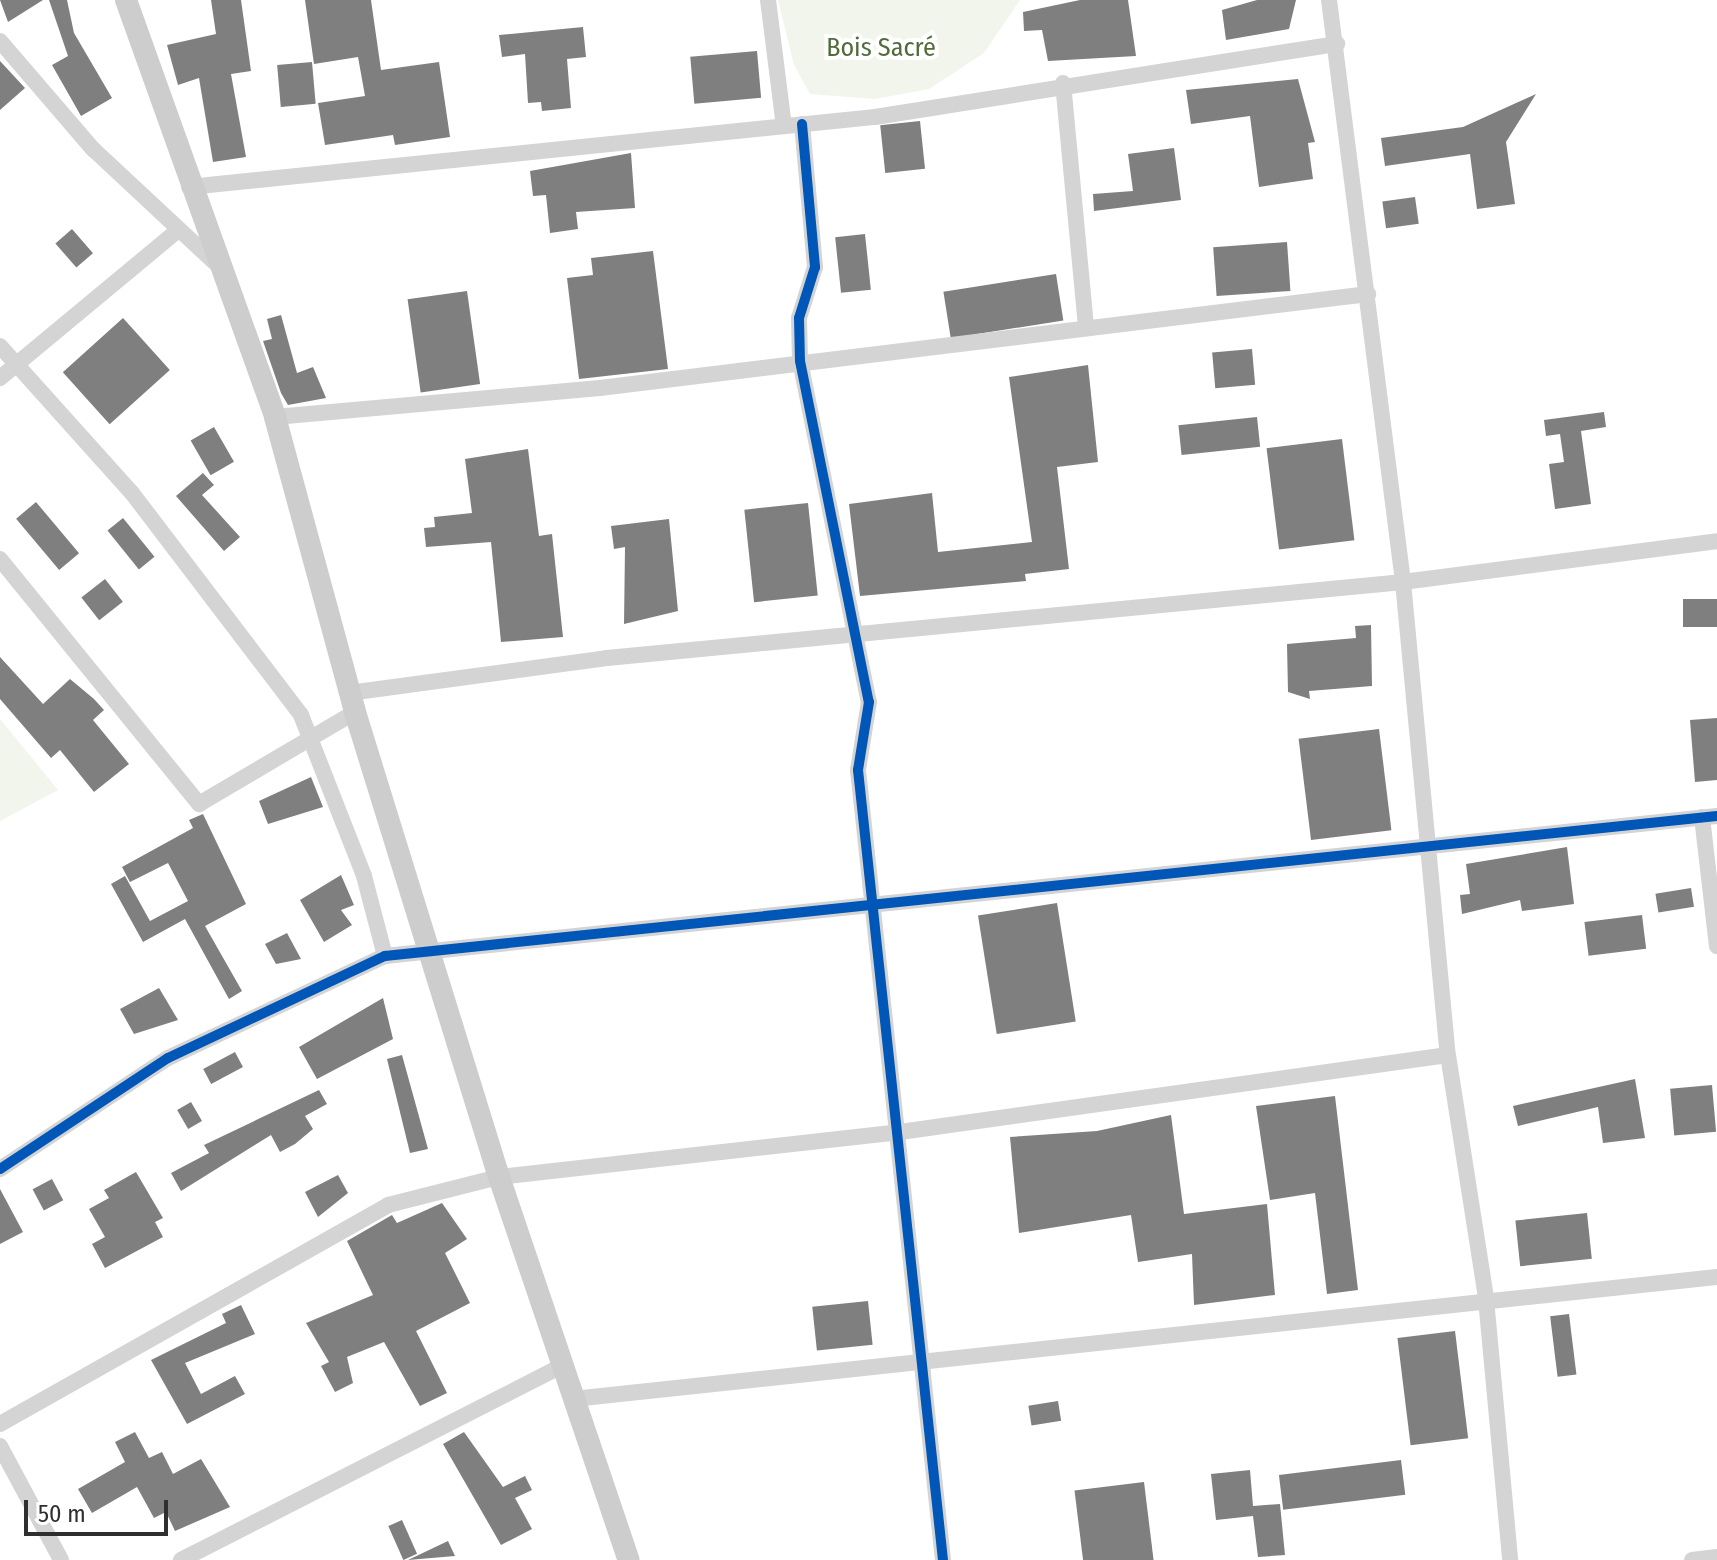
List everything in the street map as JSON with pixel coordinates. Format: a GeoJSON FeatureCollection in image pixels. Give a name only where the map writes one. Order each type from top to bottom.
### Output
{"type":"FeatureCollection","features":[{"type":"Feature","properties":{"kind":"main road"},"geometry":{"type":"LineString","coordinates":[[126,0],[214,262],[275,417],[352,703],[499,1177],[629,1560]]}},
{"type":"Feature","properties":{"kind":"street"},"geometry":{"type":"LineString","coordinates":[[768,0],[784,126]]}},
{"type":"Feature","properties":{"kind":"street"},"geometry":{"type":"LineString","coordinates":[[1329,0],[1403,582],[1448,1055],[1486,1299],[1510,1560]]}},
{"type":"Feature","properties":{"kind":"street"},"geometry":{"type":"LineString","coordinates":[[0,41],[93,149],[214,262]]}},
{"type":"Feature","properties":{"kind":"street"},"geometry":{"type":"LineString","coordinates":[[189,187],[802,124],[1337,44]]}},
{"type":"Feature","properties":{"kind":"street"},"geometry":{"type":"LineString","coordinates":[[1063,83],[1086,327]]}},
{"type":"Feature","properties":{"kind":"street"},"geometry":{"type":"LineString","coordinates":[[802,124],[815,267],[799,318],[800,361],[869,702],[858,770],[900,1132],[916,1362],[943,1560]]}},
{"type":"Feature","properties":{"kind":"street"},"geometry":{"type":"LineString","coordinates":[[0,378],[178,230]]}},
{"type":"Feature","properties":{"kind":"street"},"geometry":{"type":"LineString","coordinates":[[275,417],[800,361],[1368,294]]}},
{"type":"Feature","properties":{"kind":"street"},"geometry":{"type":"LineString","coordinates":[[0,346],[132,493],[301,715],[364,876],[385,956]]}},
{"type":"Feature","properties":{"kind":"street"},"geometry":{"type":"LineString","coordinates":[[0,559],[199,804],[310,738],[352,703],[854,633],[1403,582],[1717,541]]}},
{"type":"Feature","properties":{"kind":"street"},"geometry":{"type":"LineString","coordinates":[[0,1169],[168,1058],[385,956],[874,901],[1429,850],[1709,816],[1717,946]]}},
{"type":"Feature","properties":{"kind":"street"},"geometry":{"type":"LineString","coordinates":[[0,1424],[388,1205],[499,1177],[900,1132],[1448,1055]]}},
{"type":"Feature","properties":{"kind":"street"},"geometry":{"type":"LineString","coordinates":[[573,1399],[1486,1299],[1717,1277]]}},
{"type":"Feature","properties":{"kind":"street"},"geometry":{"type":"LineString","coordinates":[[181,1560],[562,1366]]}},
{"type":"Feature","properties":{"kind":"street"},"geometry":{"type":"LineString","coordinates":[[0,1446],[61,1560]]}},
{"type":"Feature","properties":{"kind":"street"},"geometry":{"type":"LineString","coordinates":[[1692,1560],[1717,1557]]}},
{"type":"Feature","properties":{"kind":"green space","name":"Bois Sacré"},"geometry":{"type":"Polygon","coordinates":[[[778,0],[1020,0],[984,53],[929,89],[875,99],[810,94],[794,65],[778,0]]]}},
{"type":"Feature","properties":{"kind":"green space"},"geometry":{"type":"Polygon","coordinates":[[[0,719],[58,790],[0,821],[0,719]]]}},
{"type":"Feature","properties":{"kind":"building"},"geometry":{"type":"Polygon","coordinates":[[[0,0],[43,0],[8,22],[0,0]]]}},
{"type":"Feature","properties":{"kind":"building"},"geometry":{"type":"Polygon","coordinates":[[[49,0],[67,0],[74,33],[112,98],[81,116],[52,65],[68,56],[49,0]]]}},
{"type":"Feature","properties":{"kind":"building"},"geometry":{"type":"Polygon","coordinates":[[[211,0],[241,0],[251,71],[231,74],[246,157],[213,162],[199,78],[178,85],[167,45],[216,34],[211,0]]]}},
{"type":"Feature","properties":{"kind":"building"},"geometry":{"type":"Polygon","coordinates":[[[305,0],[371,0],[381,70],[439,62],[450,137],[395,145],[393,135],[325,145],[318,103],[365,96],[358,57],[314,64],[305,0]]]}},
{"type":"Feature","properties":{"kind":"building"},"geometry":{"type":"Polygon","coordinates":[[[1080,0],[1128,0],[1136,56],[1048,61],[1042,30],[1024,31],[1023,12],[1080,0]]]}},
{"type":"Feature","properties":{"kind":"building"},"geometry":{"type":"Polygon","coordinates":[[[1257,0],[1296,0],[1289,29],[1226,40],[1222,10],[1257,0]]]}},
{"type":"Feature","properties":{"kind":"building"},"geometry":{"type":"Polygon","coordinates":[[[583,27],[586,57],[567,59],[571,108],[542,111],[541,102],[528,103],[525,54],[502,57],[499,35],[583,27]]]}},
{"type":"Feature","properties":{"kind":"building"},"geometry":{"type":"Polygon","coordinates":[[[757,51],[761,98],[694,104],[690,57],[757,51]]]}},
{"type":"Feature","properties":{"kind":"building"},"geometry":{"type":"Polygon","coordinates":[[[0,61],[25,88],[0,110],[0,61]]]}},
{"type":"Feature","properties":{"kind":"building"},"geometry":{"type":"Polygon","coordinates":[[[312,62],[316,104],[281,107],[277,65],[312,62]]]}},
{"type":"Feature","properties":{"kind":"building"},"geometry":{"type":"Polygon","coordinates":[[[1298,79],[1315,142],[1308,143],[1313,179],[1259,187],[1250,116],[1191,124],[1186,90],[1298,79]]]}},
{"type":"Feature","properties":{"kind":"building"},"geometry":{"type":"Polygon","coordinates":[[[1536,94],[1506,142],[1515,204],[1477,209],[1470,154],[1385,166],[1381,138],[1463,127],[1536,94]]]}},
{"type":"Feature","properties":{"kind":"building"},"geometry":{"type":"Polygon","coordinates":[[[920,121],[925,169],[885,173],[880,125],[920,121]]]}},
{"type":"Feature","properties":{"kind":"building"},"geometry":{"type":"Polygon","coordinates":[[[1174,148],[1181,200],[1094,211],[1093,194],[1133,191],[1128,154],[1174,148]]]}},
{"type":"Feature","properties":{"kind":"building"},"geometry":{"type":"Polygon","coordinates":[[[631,153],[635,208],[576,212],[578,229],[550,233],[546,195],[533,196],[530,171],[631,153]]]}},
{"type":"Feature","properties":{"kind":"building"},"geometry":{"type":"Polygon","coordinates":[[[1415,197],[1419,224],[1386,228],[1382,202],[1415,197]]]}},
{"type":"Feature","properties":{"kind":"building"},"geometry":{"type":"Polygon","coordinates":[[[72,229],[93,253],[76,268],[55,243],[72,229]]]}},
{"type":"Feature","properties":{"kind":"building"},"geometry":{"type":"Polygon","coordinates":[[[865,234],[871,290],[841,293],[835,237],[865,234]]]}},
{"type":"Feature","properties":{"kind":"building"},"geometry":{"type":"Polygon","coordinates":[[[1287,242],[1290,291],[1217,296],[1213,247],[1287,242]]]}},
{"type":"Feature","properties":{"kind":"building"},"geometry":{"type":"Polygon","coordinates":[[[653,251],[668,369],[579,379],[567,278],[593,275],[591,258],[653,251]]]}},
{"type":"Feature","properties":{"kind":"building"},"geometry":{"type":"Polygon","coordinates":[[[1056,274],[1063,320],[951,338],[943,292],[1056,274]]]}},
{"type":"Feature","properties":{"kind":"building"},"geometry":{"type":"Polygon","coordinates":[[[467,291],[480,384],[421,392],[408,299],[467,291]]]}},
{"type":"Feature","properties":{"kind":"building"},"geometry":{"type":"Polygon","coordinates":[[[281,315],[297,373],[313,367],[326,398],[288,405],[281,393],[263,341],[272,339],[267,319],[281,315]]]}},
{"type":"Feature","properties":{"kind":"building"},"geometry":{"type":"Polygon","coordinates":[[[123,318],[170,370],[110,424],[63,372],[123,318]]]}},
{"type":"Feature","properties":{"kind":"building"},"geometry":{"type":"Polygon","coordinates":[[[1252,349],[1255,385],[1215,388],[1212,352],[1252,349]]]}},
{"type":"Feature","properties":{"kind":"building"},"geometry":{"type":"Polygon","coordinates":[[[1088,365],[1098,462],[1057,467],[1069,569],[1025,574],[1026,581],[860,596],[849,504],[932,493],[938,552],[1032,542],[1009,377],[1088,365]]]}},
{"type":"Feature","properties":{"kind":"building"},"geometry":{"type":"Polygon","coordinates":[[[1604,412],[1606,427],[1581,431],[1591,504],[1555,509],[1549,464],[1564,462],[1560,434],[1546,436],[1544,420],[1604,412]]]}},
{"type":"Feature","properties":{"kind":"building"},"geometry":{"type":"Polygon","coordinates":[[[1257,417],[1260,447],[1182,455],[1178,425],[1257,417]]]}},
{"type":"Feature","properties":{"kind":"building"},"geometry":{"type":"Polygon","coordinates":[[[214,427],[234,462],[211,475],[191,440],[214,427]]]}},
{"type":"Feature","properties":{"kind":"building"},"geometry":{"type":"Polygon","coordinates":[[[1342,439],[1354,540],[1279,550],[1267,448],[1342,439]]]}},
{"type":"Feature","properties":{"kind":"building"},"geometry":{"type":"Polygon","coordinates":[[[528,449],[539,536],[552,534],[563,637],[501,642],[491,542],[426,547],[424,528],[435,527],[434,517],[472,513],[465,459],[528,449]]]}},
{"type":"Feature","properties":{"kind":"building"},"geometry":{"type":"Polygon","coordinates":[[[203,473],[214,485],[202,495],[240,537],[224,551],[176,496],[203,473]]]}},
{"type":"Feature","properties":{"kind":"building"},"geometry":{"type":"Polygon","coordinates":[[[36,502],[79,553],[59,570],[16,519],[36,502]]]}},
{"type":"Feature","properties":{"kind":"building"},"geometry":{"type":"Polygon","coordinates":[[[808,503],[818,595],[754,602],[744,510],[808,503]]]}},
{"type":"Feature","properties":{"kind":"building"},"geometry":{"type":"Polygon","coordinates":[[[123,518],[154,557],[139,569],[107,531],[123,518]]]}},
{"type":"Feature","properties":{"kind":"building"},"geometry":{"type":"Polygon","coordinates":[[[669,519],[678,611],[624,624],[625,547],[614,549],[611,526],[669,519]]]}},
{"type":"Feature","properties":{"kind":"building"},"geometry":{"type":"Polygon","coordinates":[[[105,579],[123,602],[99,620],[81,597],[105,579]]]}},
{"type":"Feature","properties":{"kind":"building"},"geometry":{"type":"Polygon","coordinates":[[[1683,599],[1717,599],[1717,627],[1683,627],[1683,599]]]}},
{"type":"Feature","properties":{"kind":"building"},"geometry":{"type":"Polygon","coordinates":[[[1371,625],[1372,686],[1309,691],[1310,699],[1288,692],[1287,644],[1356,638],[1355,626],[1371,625]]]}},
{"type":"Feature","properties":{"kind":"building"},"geometry":{"type":"Polygon","coordinates":[[[0,657],[43,704],[70,679],[104,710],[93,720],[129,764],[94,792],[60,750],[51,758],[0,699],[0,657]]]}},
{"type":"Feature","properties":{"kind":"building"},"geometry":{"type":"Polygon","coordinates":[[[1717,718],[1717,780],[1695,782],[1690,720],[1717,718]]]}},
{"type":"Feature","properties":{"kind":"building"},"geometry":{"type":"Polygon","coordinates":[[[1379,729],[1391,830],[1311,840],[1299,739],[1379,729]]]}},
{"type":"Feature","properties":{"kind":"building"},"geometry":{"type":"Polygon","coordinates":[[[311,777],[323,807],[268,824],[259,801],[311,777]]]}},
{"type":"Feature","properties":{"kind":"building"},"geometry":{"type":"Polygon","coordinates":[[[203,814],[246,904],[205,926],[242,991],[229,999],[185,919],[143,942],[111,884],[125,876],[150,921],[188,901],[168,863],[130,882],[122,867],[193,828],[189,820],[203,814]]]}},
{"type":"Feature","properties":{"kind":"building"},"geometry":{"type":"Polygon","coordinates":[[[1567,847],[1574,904],[1522,911],[1520,900],[1462,914],[1460,895],[1470,894],[1466,864],[1567,847]]]}},
{"type":"Feature","properties":{"kind":"building"},"geometry":{"type":"Polygon","coordinates":[[[341,875],[354,905],[341,910],[352,925],[324,942],[300,900],[341,875]]]}},
{"type":"Feature","properties":{"kind":"building"},"geometry":{"type":"Polygon","coordinates":[[[1691,888],[1694,907],[1658,912],[1655,894],[1691,888]]]}},
{"type":"Feature","properties":{"kind":"building"},"geometry":{"type":"Polygon","coordinates":[[[1057,903],[1076,1022],[997,1034],[978,916],[1057,903]]]}},
{"type":"Feature","properties":{"kind":"building"},"geometry":{"type":"Polygon","coordinates":[[[1642,915],[1646,949],[1589,956],[1584,922],[1642,915]]]}},
{"type":"Feature","properties":{"kind":"building"},"geometry":{"type":"Polygon","coordinates":[[[287,933],[301,959],[276,964],[265,944],[287,933]]]}},
{"type":"Feature","properties":{"kind":"building"},"geometry":{"type":"Polygon","coordinates":[[[159,988],[178,1020],[134,1034],[120,1009],[159,988]]]}},
{"type":"Feature","properties":{"kind":"building"},"geometry":{"type":"Polygon","coordinates":[[[383,998],[393,1039],[317,1079],[299,1047],[383,998]]]}},
{"type":"Feature","properties":{"kind":"building"},"geometry":{"type":"Polygon","coordinates":[[[235,1052],[243,1067],[211,1084],[203,1069],[235,1052]]]}},
{"type":"Feature","properties":{"kind":"building"},"geometry":{"type":"Polygon","coordinates":[[[402,1055],[428,1149],[410,1153],[387,1059],[402,1055]]]}},
{"type":"Feature","properties":{"kind":"building"},"geometry":{"type":"Polygon","coordinates":[[[1635,1079],[1645,1138],[1603,1143],[1598,1107],[1518,1126],[1513,1106],[1635,1079]]]}},
{"type":"Feature","properties":{"kind":"building"},"geometry":{"type":"Polygon","coordinates":[[[1712,1085],[1716,1132],[1674,1135],[1670,1089],[1712,1085]]]}},
{"type":"Feature","properties":{"kind":"building"},"geometry":{"type":"Polygon","coordinates":[[[319,1090],[327,1104],[305,1116],[313,1129],[295,1144],[280,1152],[271,1135],[181,1191],[171,1173],[209,1153],[204,1145],[319,1090]]]}},
{"type":"Feature","properties":{"kind":"building"},"geometry":{"type":"Polygon","coordinates":[[[1335,1096],[1358,1290],[1327,1294],[1315,1193],[1270,1200],[1256,1106],[1335,1096]]]}},
{"type":"Feature","properties":{"kind":"building"},"geometry":{"type":"Polygon","coordinates":[[[191,1102],[202,1121],[188,1129],[177,1110],[191,1102]]]}},
{"type":"Feature","properties":{"kind":"building"},"geometry":{"type":"Polygon","coordinates":[[[1171,1115],[1184,1214],[1267,1204],[1275,1295],[1194,1305],[1192,1254],[1138,1262],[1131,1215],[1019,1233],[1010,1137],[1097,1131],[1171,1115]]]}},
{"type":"Feature","properties":{"kind":"building"},"geometry":{"type":"Polygon","coordinates":[[[136,1172],[163,1218],[155,1222],[163,1237],[105,1268],[92,1244],[105,1237],[89,1209],[109,1198],[104,1190],[136,1172]]]}},
{"type":"Feature","properties":{"kind":"building"},"geometry":{"type":"Polygon","coordinates":[[[338,1175],[348,1193],[318,1217],[305,1192],[338,1175]]]}},
{"type":"Feature","properties":{"kind":"building"},"geometry":{"type":"Polygon","coordinates":[[[52,1179],[63,1200],[44,1211],[33,1189],[52,1179]]]}},
{"type":"Feature","properties":{"kind":"building"},"geometry":{"type":"Polygon","coordinates":[[[0,1189],[23,1232],[0,1244],[0,1189]]]}},
{"type":"Feature","properties":{"kind":"building"},"geometry":{"type":"Polygon","coordinates":[[[442,1203],[467,1239],[445,1253],[470,1303],[416,1331],[447,1393],[420,1406],[384,1342],[347,1357],[353,1383],[335,1392],[321,1366],[329,1362],[306,1323],[373,1295],[347,1241],[392,1215],[397,1223],[442,1203]]]}},
{"type":"Feature","properties":{"kind":"building"},"geometry":{"type":"Polygon","coordinates":[[[1587,1213],[1592,1259],[1520,1266],[1515,1221],[1587,1213]]]}},
{"type":"Feature","properties":{"kind":"building"},"geometry":{"type":"Polygon","coordinates":[[[868,1301],[873,1345],[817,1351],[812,1307],[868,1301]]]}},
{"type":"Feature","properties":{"kind":"building"},"geometry":{"type":"Polygon","coordinates":[[[241,1305],[255,1334],[185,1363],[201,1394],[235,1376],[245,1394],[187,1424],[151,1360],[226,1323],[222,1314],[241,1305]]]}},
{"type":"Feature","properties":{"kind":"building"},"geometry":{"type":"Polygon","coordinates":[[[1569,1314],[1576,1375],[1558,1377],[1550,1316],[1569,1314]]]}},
{"type":"Feature","properties":{"kind":"building"},"geometry":{"type":"Polygon","coordinates":[[[1455,1331],[1468,1438],[1411,1445],[1397,1338],[1455,1331]]]}},
{"type":"Feature","properties":{"kind":"building"},"geometry":{"type":"Polygon","coordinates":[[[1058,1401],[1061,1421],[1031,1425],[1028,1406],[1058,1401]]]}},
{"type":"Feature","properties":{"kind":"building"},"geometry":{"type":"Polygon","coordinates":[[[135,1432],[149,1458],[162,1452],[173,1474],[201,1459],[230,1507],[175,1531],[166,1512],[154,1518],[137,1487],[92,1513],[78,1489],[125,1462],[115,1442],[135,1432]]]}},
{"type":"Feature","properties":{"kind":"building"},"geometry":{"type":"Polygon","coordinates":[[[464,1432],[503,1487],[525,1476],[532,1490],[515,1498],[532,1529],[501,1545],[443,1444],[464,1432]]]}},
{"type":"Feature","properties":{"kind":"building"},"geometry":{"type":"Polygon","coordinates":[[[1401,1460],[1405,1495],[1283,1510],[1279,1475],[1401,1460]]]}},
{"type":"Feature","properties":{"kind":"building"},"geometry":{"type":"Polygon","coordinates":[[[1250,1470],[1253,1506],[1280,1504],[1285,1555],[1258,1557],[1253,1516],[1216,1520],[1211,1474],[1250,1470]]]}},
{"type":"Feature","properties":{"kind":"building"},"geometry":{"type":"Polygon","coordinates":[[[1144,1482],[1154,1560],[1083,1560],[1075,1491],[1144,1482]]]}},
{"type":"Feature","properties":{"kind":"building"},"geometry":{"type":"Polygon","coordinates":[[[402,1520],[417,1554],[403,1560],[388,1526],[402,1520]]]}},
{"type":"Feature","properties":{"kind":"building"},"geometry":{"type":"Polygon","coordinates":[[[448,1541],[455,1556],[408,1560],[448,1541]]]}},
{"type":"Feature","properties":{"kind":"cycle path"},"geometry":{"type":"LineString","coordinates":[[802,124],[815,267],[799,318],[800,361],[869,702],[858,770],[943,1560]]}},
{"type":"Feature","properties":{"kind":"cycle path"},"geometry":{"type":"LineString","coordinates":[[0,1169],[168,1058],[385,956],[1717,816]]}}]}
